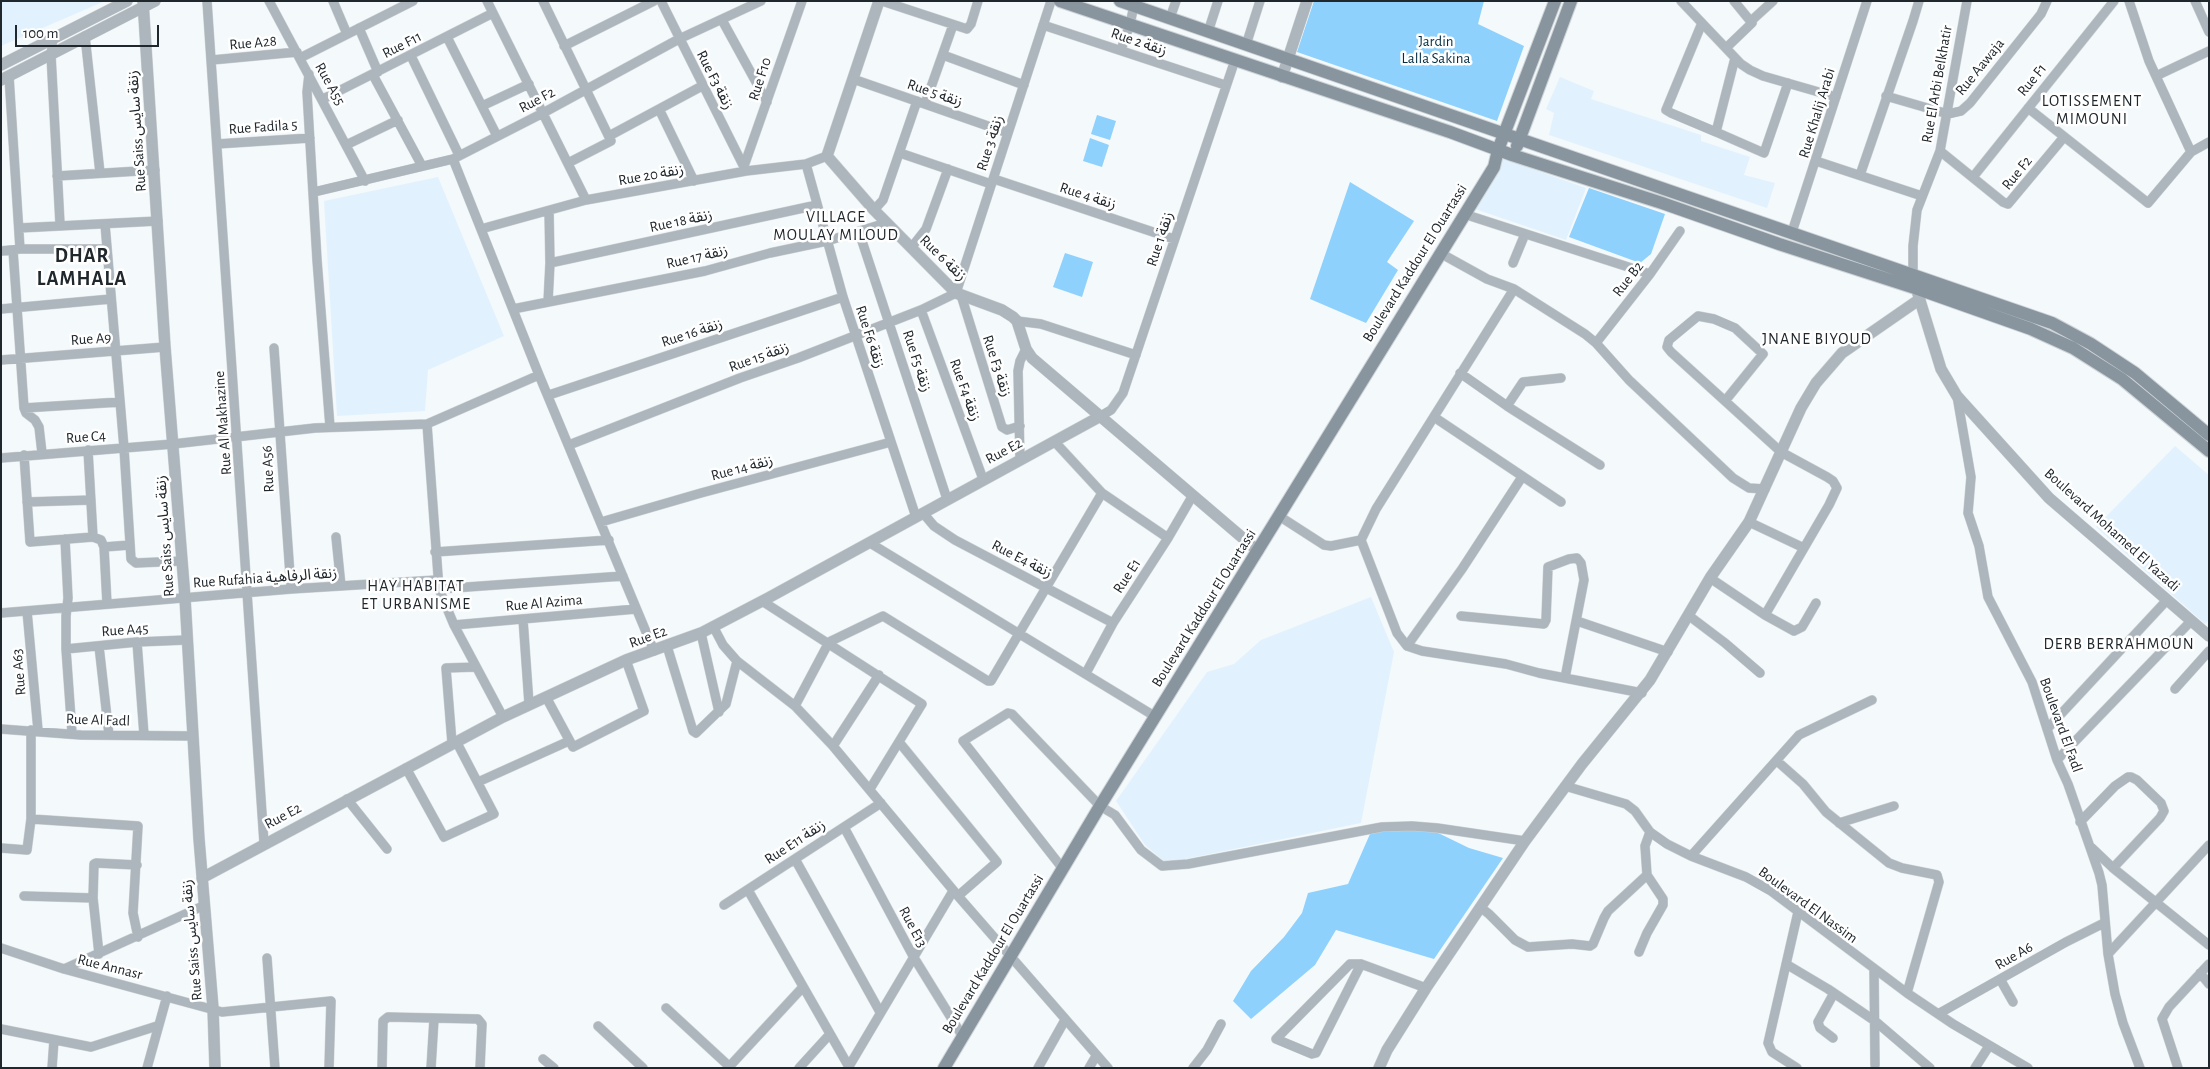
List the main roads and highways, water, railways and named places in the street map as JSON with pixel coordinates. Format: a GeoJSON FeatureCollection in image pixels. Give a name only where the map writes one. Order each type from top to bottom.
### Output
{"type":"FeatureCollection","features":[{"type":"Feature","properties":{"kind":"main road"},"geometry":{"type":"LineString","coordinates":[[1060,1],[1450,132],[1512,156],[1662,203],[1917,293],[2031,329],[2072,348],[2122,379],[2209,451]]}},
{"type":"Feature","properties":{"kind":"main road"},"geometry":{"type":"LineString","coordinates":[[1120,1],[1134,3],[1208,32],[1913,273],[2052,323],[2091,344],[2135,373],[2209,435]]}},
{"type":"Feature","properties":{"kind":"main road"},"geometry":{"type":"LineString","coordinates":[[1494,167],[1498,150],[1555,1]]}},
{"type":"Feature","properties":{"kind":"main road"},"geometry":{"type":"LineString","coordinates":[[1494,167],[1512,156],[1571,1]]}},
{"type":"Feature","properties":{"kind":"main road"},"geometry":{"type":"LineString","coordinates":[[1539,45],[1552,53]]}},
{"type":"Feature","properties":{"kind":"main road","name":"Boulevard Kaddour El Ouartassi"},"geometry":{"type":"LineString","coordinates":[[944,1068],[1100,806],[1494,167]]}},
{"type":"Feature","properties":{"kind":"district","name":"LOTISSEMENT MIMOUNI"},"geometry":{"type":"Point","coordinates":[2092,110]}},
{"type":"Feature","properties":{"kind":"district","name":"VILLAGE MOULAY MILOUD"},"geometry":{"type":"Point","coordinates":[836,226]}},
{"type":"Feature","properties":{"kind":"district","name":"DHAR LAMHALA"},"geometry":{"type":"Point","coordinates":[82,268]}},
{"type":"Feature","properties":{"kind":"district","name":"JNANE BIYOUD"},"geometry":{"type":"Point","coordinates":[1817,339]}},
{"type":"Feature","properties":{"kind":"district","name":"HAY HABITAT ET URBANISME"},"geometry":{"type":"Point","coordinates":[416,595]}},
{"type":"Feature","properties":{"kind":"district","name":"DERB BERRAHMOUN"},"geometry":{"type":"Point","coordinates":[2119,644]}},
{"type":"Feature","properties":{"kind":"park label","name":"Jardin Lalla Sakina"},"geometry":{"type":"Point","coordinates":[1436,50]}}]}
